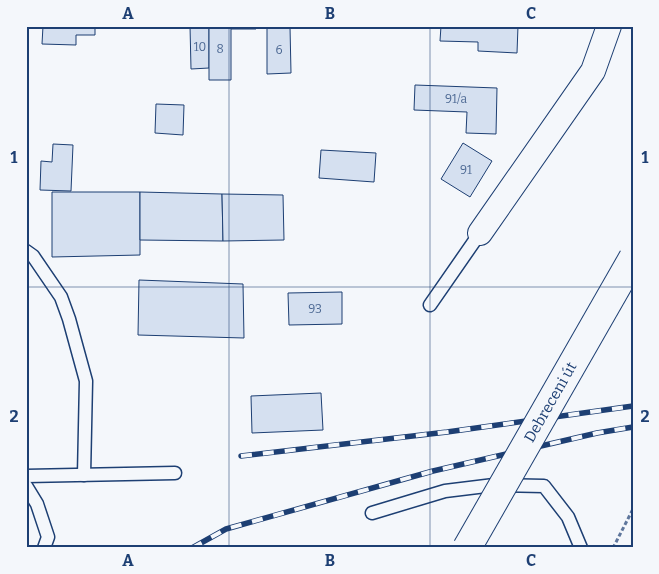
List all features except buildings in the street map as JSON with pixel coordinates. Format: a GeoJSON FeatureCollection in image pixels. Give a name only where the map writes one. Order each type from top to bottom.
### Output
{"type":"FeatureCollection","features":[{"type":"Feature","properties":{"kind":"main road","name":"Debreceni út"},"geometry":{"type":"LineString","coordinates":[[467,548],[633,258]]}},
{"type":"Feature","properties":{"kind":"street"},"geometry":{"type":"LineString","coordinates":[[480,233],[593,71],[609,26]]}},
{"type":"Feature","properties":{"kind":"lane"},"geometry":{"type":"LineString","coordinates":[[430,305],[480,233]]}},
{"type":"Feature","properties":{"kind":"lane"},"geometry":{"type":"LineString","coordinates":[[26,251],[39,264],[61,297],[86,381],[84,475]]}},
{"type":"Feature","properties":{"kind":"lane"},"geometry":{"type":"LineString","coordinates":[[26,476],[174,473]]}},
{"type":"Feature","properties":{"kind":"lane"},"geometry":{"type":"LineString","coordinates":[[372,513],[445,491],[494,485],[544,486],[568,517],[581,548]]}},
{"type":"Feature","properties":{"kind":"lane"},"geometry":{"type":"LineString","coordinates":[[26,486],[37,504],[48,537],[44,548]]}},
{"type":"Feature","properties":{"kind":"path"},"geometry":{"type":"LineString","coordinates":[[614,548],[633,509]]}},
{"type":"Feature","properties":{"kind":"railway"},"geometry":{"type":"LineString","coordinates":[[241,456],[447,432],[633,406]]}},
{"type":"Feature","properties":{"kind":"railway"},"geometry":{"type":"LineString","coordinates":[[192,548],[226,529],[433,471],[597,433],[633,427]]}}]}
